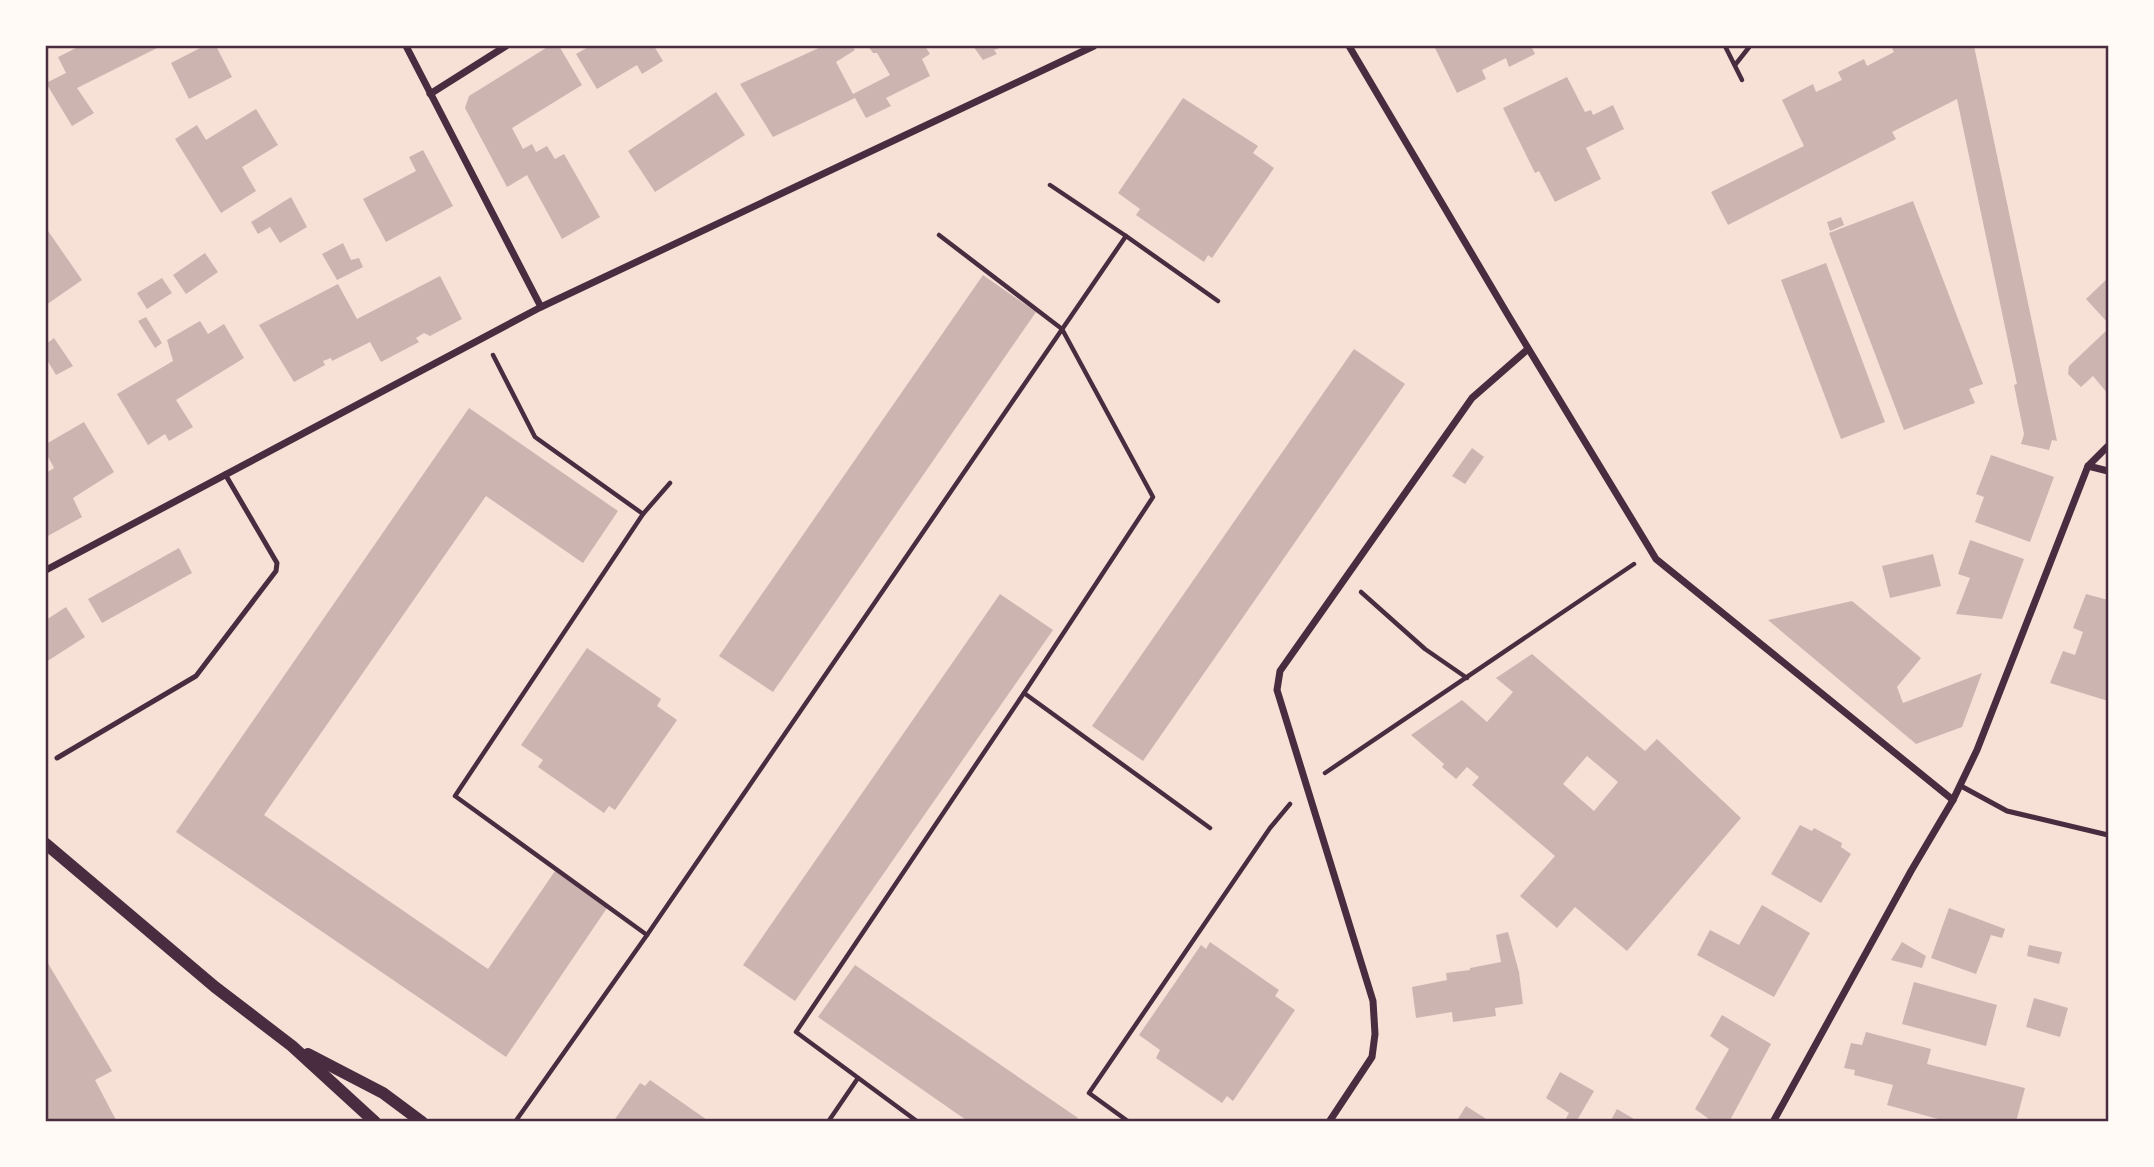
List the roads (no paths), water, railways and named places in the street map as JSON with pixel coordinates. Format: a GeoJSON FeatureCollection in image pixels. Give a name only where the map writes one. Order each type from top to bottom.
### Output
{"type":"FeatureCollection","features":[{"type":"Feature","properties":{"kind":"street"},"geometry":{"type":"LineString","coordinates":[[406,46],[541,307]]}},
{"type":"Feature","properties":{"kind":"street"},"geometry":{"type":"LineString","coordinates":[[430,94],[506,46]]}},
{"type":"Feature","properties":{"kind":"street"},"geometry":{"type":"LineString","coordinates":[[46,570],[541,307],[1094,46]]}},
{"type":"Feature","properties":{"kind":"street"},"geometry":{"type":"LineString","coordinates":[[1349,46],[1656,559],[1953,800]]}},
{"type":"Feature","properties":{"kind":"street"},"geometry":{"type":"LineString","coordinates":[[1329,1122],[1371,1057],[1375,1034],[1373,1001],[1277,690],[1280,671],[1472,398],[1528,349]]}},
{"type":"Feature","properties":{"kind":"street"},"geometry":{"type":"LineString","coordinates":[[1773,1122],[1911,871],[1961,786],[1978,750],[2088,466],[2109,446]]}},
{"type":"Feature","properties":{"kind":"street"},"geometry":{"type":"LineString","coordinates":[[2088,466],[2109,471]]}},
{"type":"Feature","properties":{"kind":"street"},"geometry":{"type":"LineString","coordinates":[[46,844],[215,987],[292,1046],[375,1122]]}},
{"type":"Feature","properties":{"kind":"street"},"geometry":{"type":"LineString","coordinates":[[292,1046],[383,1093],[422,1122]]}},
{"type":"Feature","properties":{"kind":"lane"},"geometry":{"type":"LineString","coordinates":[[57,758],[196,676],[276,571],[276,563],[225,474]]}},
{"type":"Feature","properties":{"kind":"lane"},"geometry":{"type":"LineString","coordinates":[[1961,786],[2007,811],[2109,835]]}}]}
